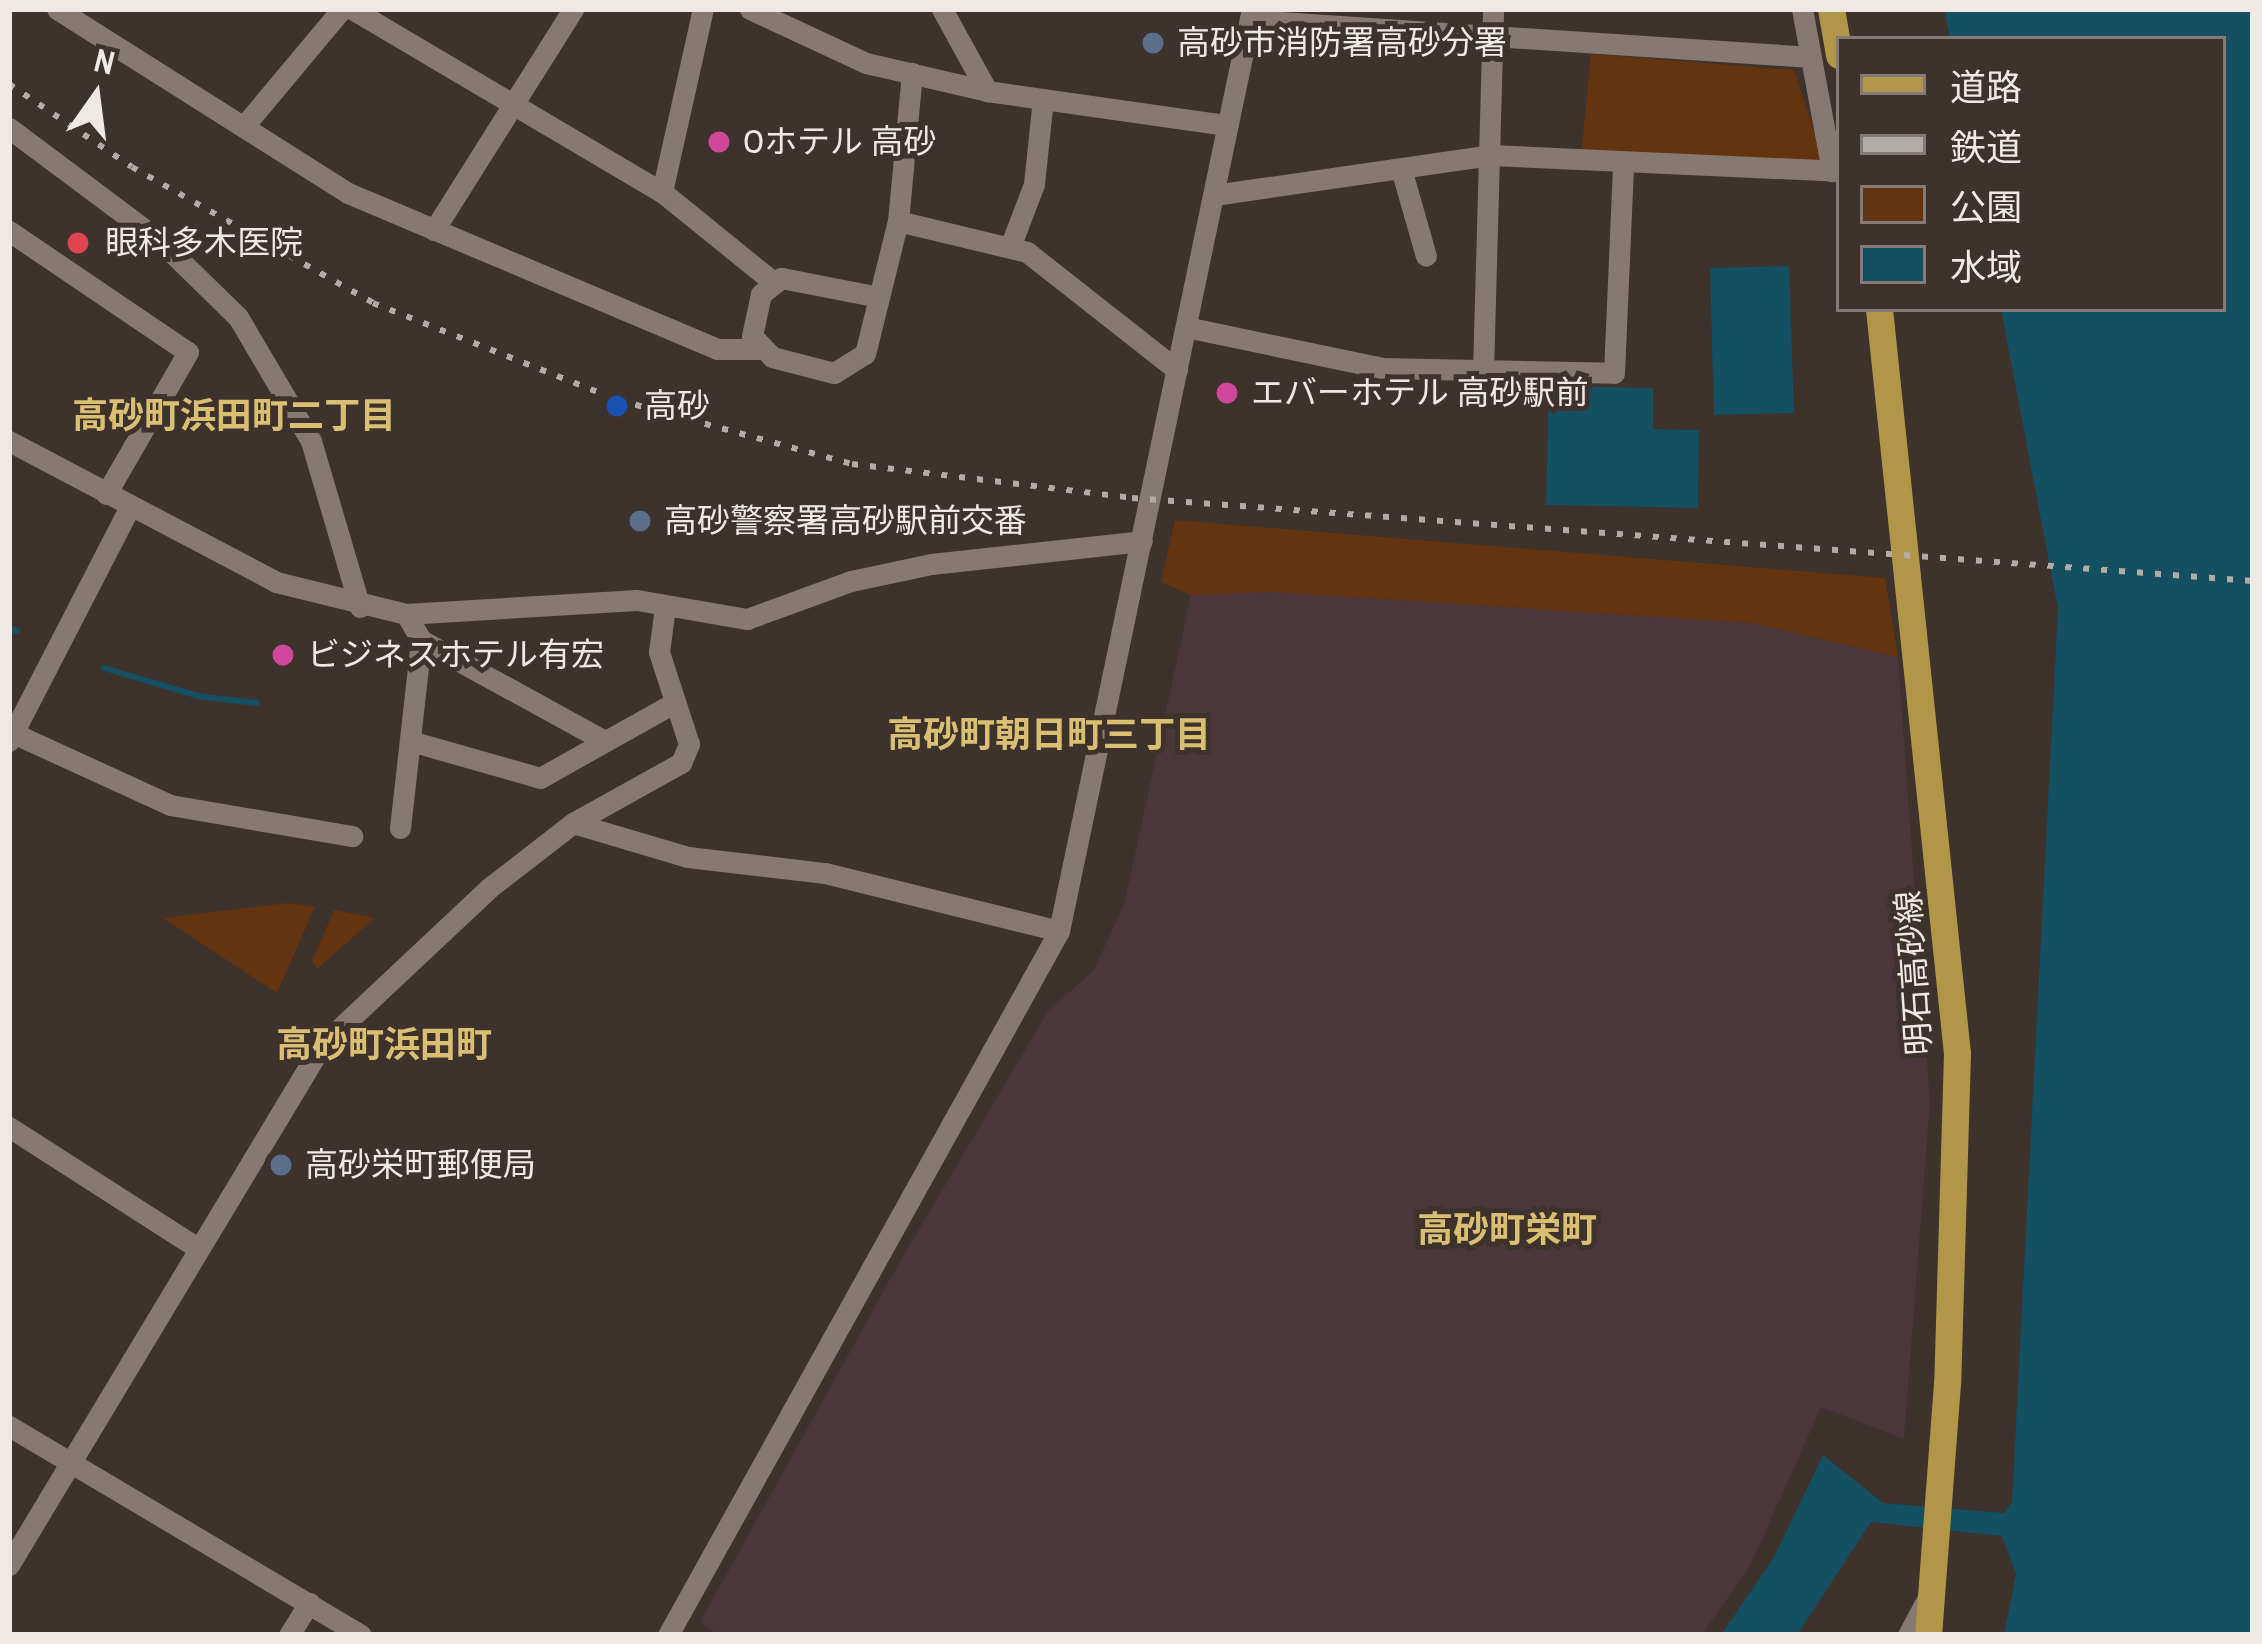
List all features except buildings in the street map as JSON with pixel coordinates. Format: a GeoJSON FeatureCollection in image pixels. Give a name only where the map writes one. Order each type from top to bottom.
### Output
{"type":"FeatureCollection","features":[{"type":"Feature","properties":{"kind":"main road"},"geometry":{"type":"LineString","coordinates":[[1825,56],[1831,9]]}},
{"type":"Feature","properties":{"kind":"main road","name":"明石高砂線"},"geometry":{"type":"LineString","coordinates":[[1879,312],[1957,1053],[1928,1635]]}},
{"type":"Feature","properties":{"kind":"street"},"geometry":{"type":"LineString","coordinates":[[57,9],[348,193],[717,349],[759,349],[842,372],[865,354],[898,220],[912,73]]}},
{"type":"Feature","properties":{"kind":"street"},"geometry":{"type":"LineString","coordinates":[[244,126],[342,9]]}},
{"type":"Feature","properties":{"kind":"street"},"geometry":{"type":"LineString","coordinates":[[352,9],[662,193],[772,281],[801,278],[878,297]]}},
{"type":"Feature","properties":{"kind":"street"},"geometry":{"type":"LineString","coordinates":[[434,230],[510,102],[573,9]]}},
{"type":"Feature","properties":{"kind":"street"},"geometry":{"type":"LineString","coordinates":[[662,193],[703,9]]}},
{"type":"Feature","properties":{"kind":"street"},"geometry":{"type":"LineString","coordinates":[[750,9],[824,50],[912,73],[988,91],[1227,125]]}},
{"type":"Feature","properties":{"kind":"street"},"geometry":{"type":"LineString","coordinates":[[942,9],[988,91]]}},
{"type":"Feature","properties":{"kind":"street"},"geometry":{"type":"LineString","coordinates":[[1484,371],[1493,9]]}},
{"type":"Feature","properties":{"kind":"street"},"geometry":{"type":"LineString","coordinates":[[1214,195],[1402,172],[1490,155],[1623,166],[1835,171],[1825,56],[1802,9]]}},
{"type":"Feature","properties":{"kind":"street"},"geometry":{"type":"LineString","coordinates":[[668,1635],[1059,932],[1251,15],[1492,38],[1825,56]]}},
{"type":"Feature","properties":{"kind":"street"},"geometry":{"type":"LineString","coordinates":[[1010,248],[1034,184],[1043,99]]}},
{"type":"Feature","properties":{"kind":"street"},"geometry":{"type":"LineString","coordinates":[[9,128],[160,241],[238,317],[310,441],[360,607]]}},
{"type":"Feature","properties":{"kind":"street"},"geometry":{"type":"LineString","coordinates":[[1186,327],[1382,368],[1615,373],[1623,166]]}},
{"type":"Feature","properties":{"kind":"street"},"geometry":{"type":"LineString","coordinates":[[1402,172],[1426,256]]}},
{"type":"Feature","properties":{"kind":"street"},"geometry":{"type":"LineString","coordinates":[[898,220],[1027,252],[1177,370]]}},
{"type":"Feature","properties":{"kind":"street"},"geometry":{"type":"LineString","coordinates":[[9,231],[188,352],[106,494]]}},
{"type":"Feature","properties":{"kind":"street"},"geometry":{"type":"LineString","coordinates":[[759,349],[752,329],[772,281]]}},
{"type":"Feature","properties":{"kind":"street"},"geometry":{"type":"LineString","coordinates":[[9,441],[276,582],[360,607],[406,614],[595,600],[746,619],[850,581],[932,564],[1142,541]]}},
{"type":"Feature","properties":{"kind":"street"},"geometry":{"type":"LineString","coordinates":[[130,507],[11,738],[170,805],[352,836]]}},
{"type":"Feature","properties":{"kind":"street"},"geometry":{"type":"LineString","coordinates":[[9,1565],[67,1457],[196,1247],[310,1063],[351,1012],[447,922],[573,823],[681,763],[689,744],[672,704],[659,652],[665,608]]}},
{"type":"Feature","properties":{"kind":"street"},"geometry":{"type":"LineString","coordinates":[[406,614],[421,640],[605,741]]}},
{"type":"Feature","properties":{"kind":"street"},"geometry":{"type":"LineString","coordinates":[[400,828],[414,742],[421,640]]}},
{"type":"Feature","properties":{"kind":"street"},"geometry":{"type":"LineString","coordinates":[[414,742],[540,778],[672,704]]}},
{"type":"Feature","properties":{"kind":"street"},"geometry":{"type":"LineString","coordinates":[[573,823],[688,857],[825,873],[1059,932]]}},
{"type":"Feature","properties":{"kind":"street"},"geometry":{"type":"LineString","coordinates":[[9,1127],[196,1247]]}},
{"type":"Feature","properties":{"kind":"street"},"geometry":{"type":"LineString","coordinates":[[12,1434],[67,1457],[362,1635]]}},
{"type":"Feature","properties":{"kind":"street"},"geometry":{"type":"LineString","coordinates":[[1908,1635],[1931,1592]]}},
{"type":"Feature","properties":{"kind":"street"},"geometry":{"type":"LineString","coordinates":[[289,1635],[309,1603]]}},
{"type":"Feature","properties":{"kind":"shaded area"},"geometry":{"type":"Polygon","coordinates":[[[1275,592],[1752,623],[1898,657],[1930,1102],[1904,1439],[1821,1407],[1751,1564],[1702,1635],[719,1635],[700,1622],[898,1265],[1048,1011],[1093,971],[1124,905],[1191,595],[1275,592]]]}},
{"type":"Feature","properties":{"kind":"green space"},"geometry":{"type":"Polygon","coordinates":[[[1591,54],[1794,70],[1823,158],[1817,165],[1581,157],[1591,54]]]}},
{"type":"Feature","properties":{"kind":"green space"},"geometry":{"type":"Polygon","coordinates":[[[1175,520],[1885,578],[1898,657],[1752,623],[1275,592],[1191,595],[1161,582],[1175,520]]]}},
{"type":"Feature","properties":{"kind":"green space"},"geometry":{"type":"Polygon","coordinates":[[[288,903],[315,907],[277,993],[163,918],[288,903]]]}},
{"type":"Feature","properties":{"kind":"green space"},"geometry":{"type":"Polygon","coordinates":[[[334,910],[375,918],[317,969],[312,961],[334,910]]]}},
{"type":"Feature","properties":{"kind":"water"},"geometry":{"type":"Polygon","coordinates":[[[1944,9],[2253,9],[2253,1635],[2004,1635],[2016,1574],[2002,1536],[1871,1522],[1797,1635],[1721,1635],[1774,1557],[1823,1455],[1883,1503],[2004,1513],[2012,1502],[2058,609],[2002,312],[2226,312],[2226,36],[1949,36],[1944,9]]]}},
{"type":"Feature","properties":{"kind":"water"},"geometry":{"type":"Polygon","coordinates":[[[1789,266],[1794,413],[1714,415],[1710,268],[1789,266]]]}},
{"type":"Feature","properties":{"kind":"water"},"geometry":{"type":"Polygon","coordinates":[[[1549,386],[1653,388],[1653,429],[1699,430],[1698,508],[1546,505],[1549,386]]]}},
{"type":"Feature","properties":{"kind":"waterway"},"geometry":{"type":"LineString","coordinates":[[9,628],[17,631]]}},
{"type":"Feature","properties":{"kind":"waterway"},"geometry":{"type":"LineString","coordinates":[[104,668],[198,696],[257,703]]}},
{"type":"Feature","properties":{"kind":"railway"},"geometry":{"type":"LineString","coordinates":[[9,84],[132,167],[373,303],[618,400],[852,464],[1132,498],[2253,581]]}},
{"type":"Feature","properties":{"kind":"place","name":"高砂市消防署高砂分署"},"geometry":{"type":"Point","coordinates":[1153,43]}},
{"type":"Feature","properties":{"kind":"place","name":"Oホテル 高砂"},"geometry":{"type":"Point","coordinates":[719,142]}},
{"type":"Feature","properties":{"kind":"place","name":"眼科多木医院"},"geometry":{"type":"Point","coordinates":[78,243]}},
{"type":"Feature","properties":{"kind":"place","name":"エバーホテル 高砂駅前"},"geometry":{"type":"Point","coordinates":[1227,393]}},
{"type":"Feature","properties":{"kind":"place","name":"高砂"},"geometry":{"type":"Point","coordinates":[617,406]}},
{"type":"Feature","properties":{"kind":"place","name":"高砂警察署高砂駅前交番"},"geometry":{"type":"Point","coordinates":[640,521]}},
{"type":"Feature","properties":{"kind":"place","name":"ビジネスホテル有宏"},"geometry":{"type":"Point","coordinates":[283,655]}},
{"type":"Feature","properties":{"kind":"place","name":"高砂栄町郵便局"},"geometry":{"type":"Point","coordinates":[281,1165]}},
{"type":"Feature","properties":{"kind":"district","name":"高砂町浜田町二丁目"},"geometry":{"type":"Point","coordinates":[234,416]}},
{"type":"Feature","properties":{"kind":"district","name":"高砂町朝日町三丁目"},"geometry":{"type":"Point","coordinates":[1049,735]}},
{"type":"Feature","properties":{"kind":"district","name":"高砂町浜田町"},"geometry":{"type":"Point","coordinates":[384,1045]}},
{"type":"Feature","properties":{"kind":"district","name":"高砂町栄町"},"geometry":{"type":"Point","coordinates":[1507,1230]}}]}
